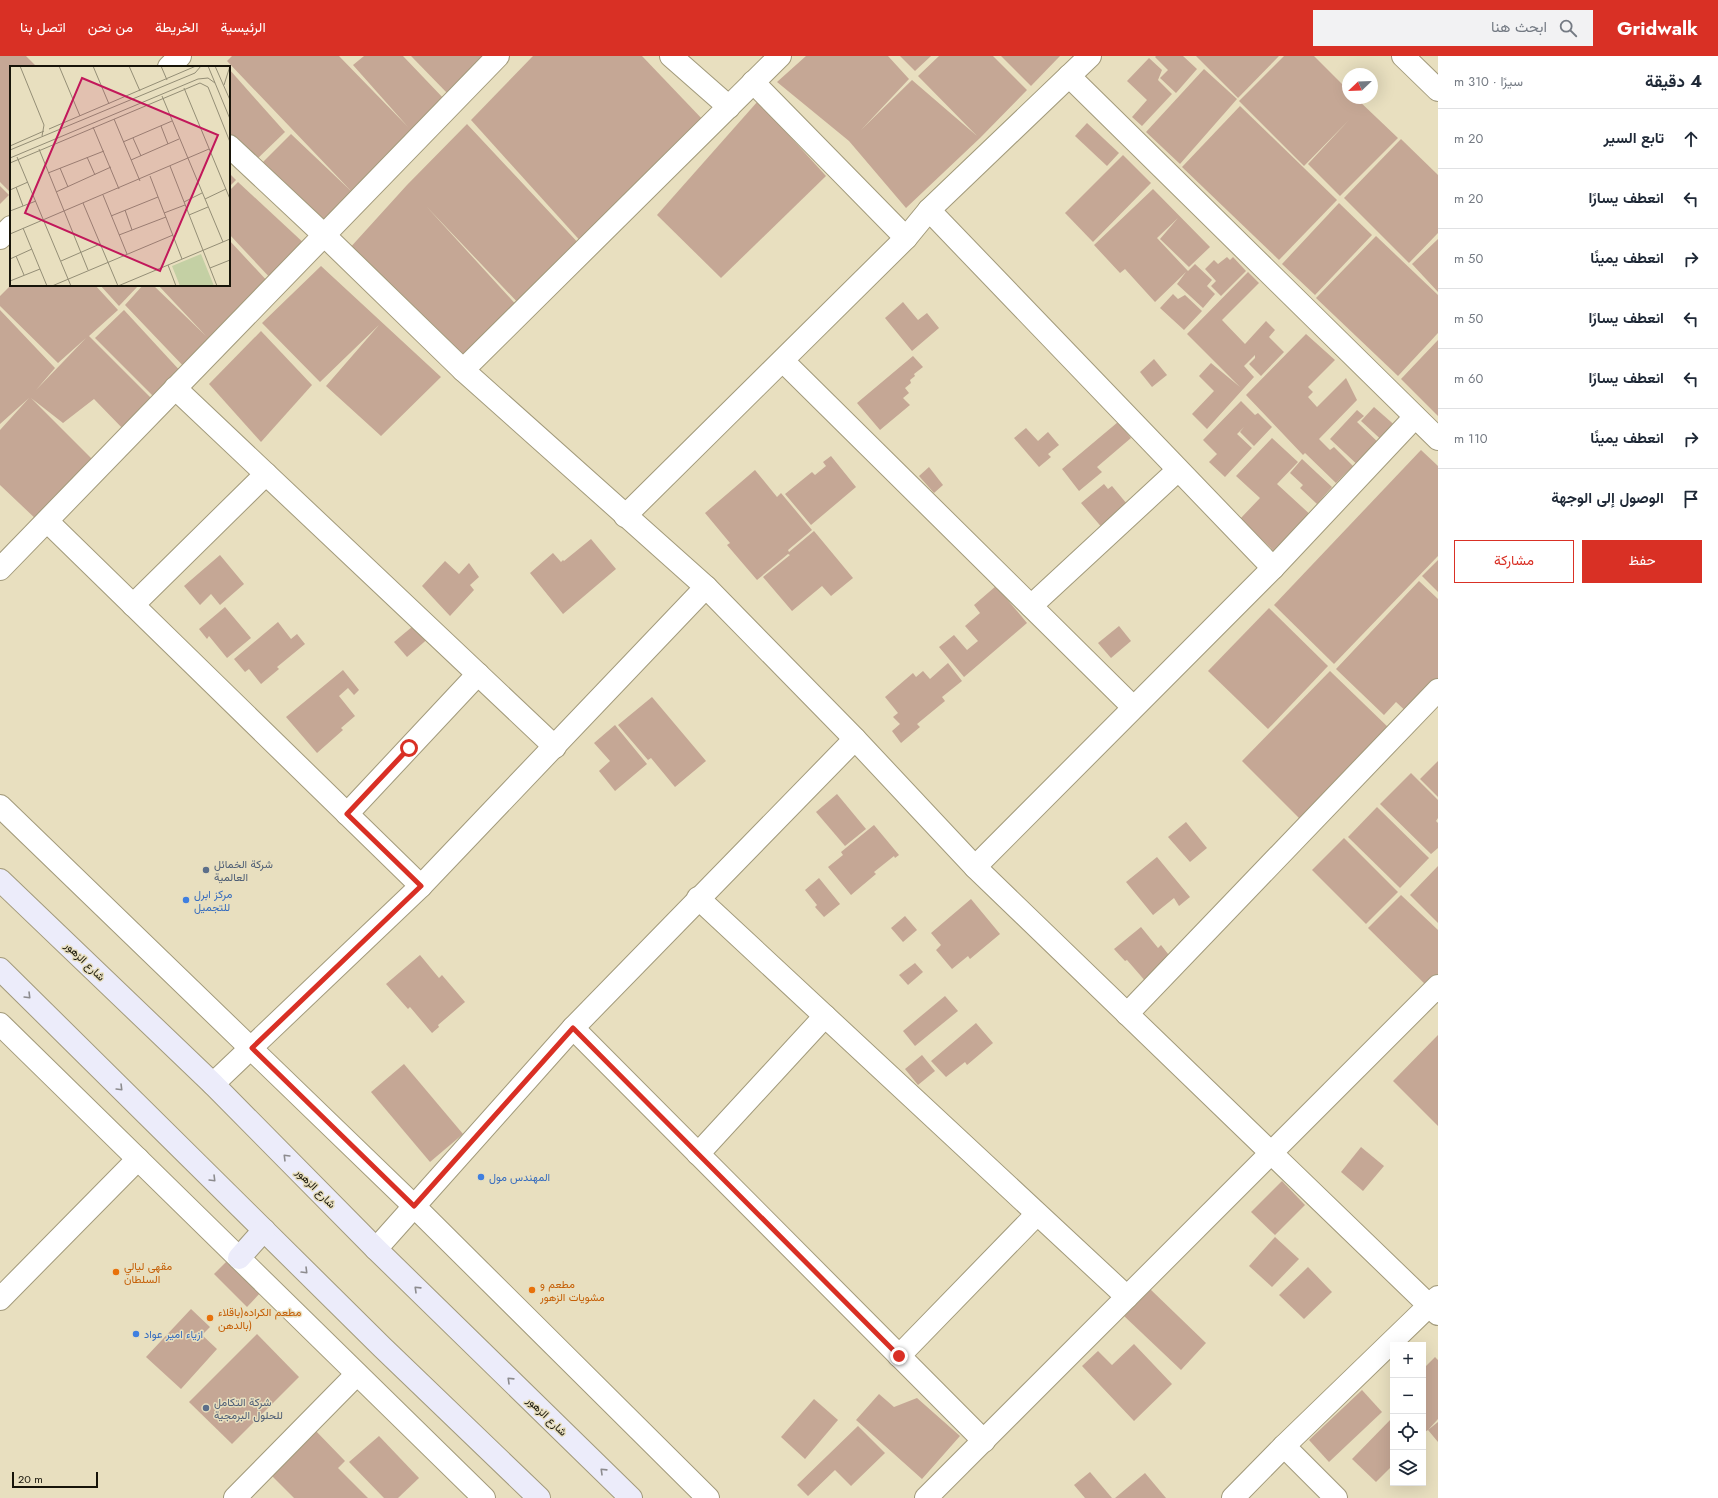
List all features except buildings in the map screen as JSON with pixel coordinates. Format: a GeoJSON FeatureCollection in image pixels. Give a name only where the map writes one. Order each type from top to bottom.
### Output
{"type":"FeatureCollection","features":[{"type":"Feature","properties":{"kind":"main road","name":"شارع الزهور"},"geometry":{"type":"LineString","coordinates":[[0,880],[213,1084],[376,1249],[631,1498]]}},
{"type":"Feature","properties":{"kind":"main road"},"geometry":{"type":"LineString","coordinates":[[0,969],[382,1347],[539,1498]]}},
{"type":"Feature","properties":{"kind":"main road"},"geometry":{"type":"LineString","coordinates":[[239,1258],[264,1230]]}},
{"type":"Feature","properties":{"kind":"street"},"geometry":{"type":"LineString","coordinates":[[170,66],[180,56]]}},
{"type":"Feature","properties":{"kind":"street"},"geometry":{"type":"LineString","coordinates":[[0,569],[498,56]]}},
{"type":"Feature","properties":{"kind":"street"},"geometry":{"type":"LineString","coordinates":[[671,56],[729,107]]}},
{"type":"Feature","properties":{"kind":"street"},"geometry":{"type":"LineString","coordinates":[[463,370],[780,56]]}},
{"type":"Feature","properties":{"kind":"street"},"geometry":{"type":"LineString","coordinates":[[625,516],[906,238],[929,210],[1090,56]]}},
{"type":"Feature","properties":{"kind":"street"},"geometry":{"type":"LineString","coordinates":[[1404,56],[1438,90]]}},
{"type":"Feature","properties":{"kind":"street"},"geometry":{"type":"LineString","coordinates":[[1069,76],[1438,439]]}},
{"type":"Feature","properties":{"kind":"street"},"geometry":{"type":"LineString","coordinates":[[754,82],[906,238]]}},
{"type":"Feature","properties":{"kind":"street"},"geometry":{"type":"LineString","coordinates":[[230,147],[324,235],[463,370],[706,587],[855,739],[975,867],[1272,1153],[1435,1306],[1284,1446],[1234,1498]]}},
{"type":"Feature","properties":{"kind":"street"},"geometry":{"type":"LineString","coordinates":[[929,210],[1273,568]]}},
{"type":"Feature","properties":{"kind":"street"},"geometry":{"type":"LineString","coordinates":[[0,238],[10,228]]}},
{"type":"Feature","properties":{"kind":"street"},"geometry":{"type":"LineString","coordinates":[[783,361],[1133,707]]}},
{"type":"Feature","properties":{"kind":"street"},"geometry":{"type":"LineString","coordinates":[[175,388],[555,747]]}},
{"type":"Feature","properties":{"kind":"street"},"geometry":{"type":"LineString","coordinates":[[975,867],[1273,568],[1416,417]]}},
{"type":"Feature","properties":{"kind":"street"},"geometry":{"type":"LineString","coordinates":[[1031,606],[1178,470]]}},
{"type":"Feature","properties":{"kind":"street"},"geometry":{"type":"LineString","coordinates":[[133,605],[266,474]]}},
{"type":"Feature","properties":{"kind":"street"},"geometry":{"type":"LineString","coordinates":[[47,521],[421,886]]}},
{"type":"Feature","properties":{"kind":"street"},"geometry":{"type":"LineString","coordinates":[[213,1084],[421,886],[706,587]]}},
{"type":"Feature","properties":{"kind":"street"},"geometry":{"type":"LineString","coordinates":[[347,814],[478,674]]}},
{"type":"Feature","properties":{"kind":"street"},"geometry":{"type":"LineString","coordinates":[[1127,1014],[1435,699]]}},
{"type":"Feature","properties":{"kind":"street"},"geometry":{"type":"LineString","coordinates":[[376,1249],[573,1028],[698,898],[855,739]]}},
{"type":"Feature","properties":{"kind":"street"},"geometry":{"type":"LineString","coordinates":[[0,806],[414,1206],[708,1498]]}},
{"type":"Feature","properties":{"kind":"street"},"geometry":{"type":"LineString","coordinates":[[698,898],[1127,1297]]}},
{"type":"Feature","properties":{"kind":"street"},"geometry":{"type":"LineString","coordinates":[[926,1498],[1438,986]]}},
{"type":"Feature","properties":{"kind":"street"},"geometry":{"type":"LineString","coordinates":[[698,1154],[825,1016]]}},
{"type":"Feature","properties":{"kind":"street"},"geometry":{"type":"LineString","coordinates":[[0,1024],[484,1498]]}},
{"type":"Feature","properties":{"kind":"street"},"geometry":{"type":"LineString","coordinates":[[573,1028],[984,1441]]}},
{"type":"Feature","properties":{"kind":"street"},"geometry":{"type":"LineString","coordinates":[[0,1299],[138,1159]]}},
{"type":"Feature","properties":{"kind":"street"},"geometry":{"type":"LineString","coordinates":[[899,1356],[1037,1214]]}},
{"type":"Feature","properties":{"kind":"street"},"geometry":{"type":"LineString","coordinates":[[235,1498],[358,1374]]}},
{"type":"Feature","properties":{"kind":"street"},"geometry":{"type":"LineString","coordinates":[[1284,1446],[1336,1498]]}},
{"type":"Feature","properties":{"kind":"place","name":"شركة الخمائل العالمية"},"geometry":{"type":"Point","coordinates":[206,870]}},
{"type":"Feature","properties":{"kind":"place","name":"مركز ابرل للتجميل"},"geometry":{"type":"Point","coordinates":[186,900]}},
{"type":"Feature","properties":{"kind":"place","name":"المهندس مول"},"geometry":{"type":"Point","coordinates":[481,1177]}},
{"type":"Feature","properties":{"kind":"place","name":"مقهى ليالي السلطان"},"geometry":{"type":"Point","coordinates":[116,1272]}},
{"type":"Feature","properties":{"kind":"place","name":"مطعم و مشويات الزهور"},"geometry":{"type":"Point","coordinates":[532,1290]}},
{"type":"Feature","properties":{"kind":"place","name":"مطعم الكراده(باقلاء بالدهن)"},"geometry":{"type":"Point","coordinates":[210,1318]}},
{"type":"Feature","properties":{"kind":"place","name":"ازياء امير عواد"},"geometry":{"type":"Point","coordinates":[136,1334]}},
{"type":"Feature","properties":{"kind":"place","name":"شركة التكامل للحلول البرمجية"},"geometry":{"type":"Point","coordinates":[206,1408]}},
{"type":"Feature","properties":{"kind":"route"},"geometry":{"type":"LineString","coordinates":[[409,748],[347,814],[421,886],[252,1048],[414,1206],[573,1028],[899,1356]]}}]}
